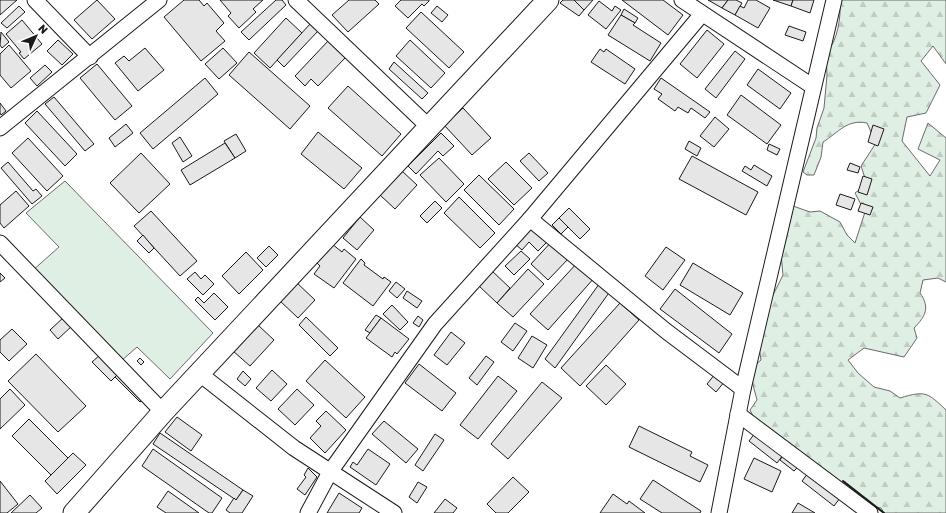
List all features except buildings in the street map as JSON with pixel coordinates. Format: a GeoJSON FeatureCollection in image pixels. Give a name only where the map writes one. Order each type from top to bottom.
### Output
{"type":"FeatureCollection","features":[{"type":"Feature","properties":{"kind":"street"},"geometry":{"type":"LineString","coordinates":[[35,0],[90,56]]}},
{"type":"Feature","properties":{"kind":"street"},"geometry":{"type":"LineString","coordinates":[[1,126],[160,0]]}},
{"type":"Feature","properties":{"kind":"street"},"geometry":{"type":"LineString","coordinates":[[296,0],[428,127]]}},
{"type":"Feature","properties":{"kind":"street"},"geometry":{"type":"LineString","coordinates":[[74,513],[163,412],[548,0]]}},
{"type":"Feature","properties":{"kind":"street"},"geometry":{"type":"LineString","coordinates":[[682,0],[812,86]]}},
{"type":"Feature","properties":{"kind":"street"},"geometry":{"type":"LineString","coordinates":[[719,513],[743,389],[812,86],[834,0]]}},
{"type":"Feature","properties":{"kind":"street"},"geometry":{"type":"LineString","coordinates":[[308,513],[330,472],[435,324],[530,219],[702,14]]}},
{"type":"Feature","properties":{"kind":"street"},"geometry":{"type":"LineString","coordinates":[[530,219],[666,331],[743,389]]}},
{"type":"Feature","properties":{"kind":"street"},"geometry":{"type":"LineString","coordinates":[[0,243],[163,412]]}},
{"type":"Feature","properties":{"kind":"street"},"geometry":{"type":"LineString","coordinates":[[200,374],[294,448],[394,513]]}},
{"type":"Feature","properties":{"kind":"street"},"geometry":{"type":"LineString","coordinates":[[738,414],[870,513]]}},
{"type":"Feature","properties":{"kind":"green space"},"geometry":{"type":"Polygon","coordinates":[[[840,0],[946,0],[946,64],[933,46],[921,61],[940,85],[926,113],[907,117],[902,141],[930,176],[940,160],[918,149],[928,123],[946,138],[946,282],[938,278],[923,280],[920,293],[926,307],[924,315],[914,328],[917,338],[904,357],[864,348],[848,360],[858,373],[874,387],[890,391],[900,398],[916,394],[926,395],[935,400],[946,410],[946,513],[884,513],[881,508],[871,506],[756,422],[750,410],[757,400],[749,370],[761,360],[759,347],[769,303],[783,275],[781,254],[790,222],[786,211],[793,206],[810,212],[820,211],[840,222],[847,235],[855,243],[865,212],[855,193],[867,184],[861,166],[876,143],[867,123],[854,123],[844,127],[823,142],[821,157],[814,175],[807,175],[803,172],[816,138],[817,128],[824,108],[827,75],[826,54],[836,36],[840,14],[840,0]]]}},
{"type":"Feature","properties":{"kind":"green space"},"geometry":{"type":"Polygon","coordinates":[[[65,181],[213,333],[170,379],[137,347],[120,362],[32,271],[59,247],[26,213],[65,181]]]}},
{"type":"Feature","properties":{"kind":"wall"},"geometry":{"type":"LineString","coordinates":[[843,481],[884,513]]}}]}
